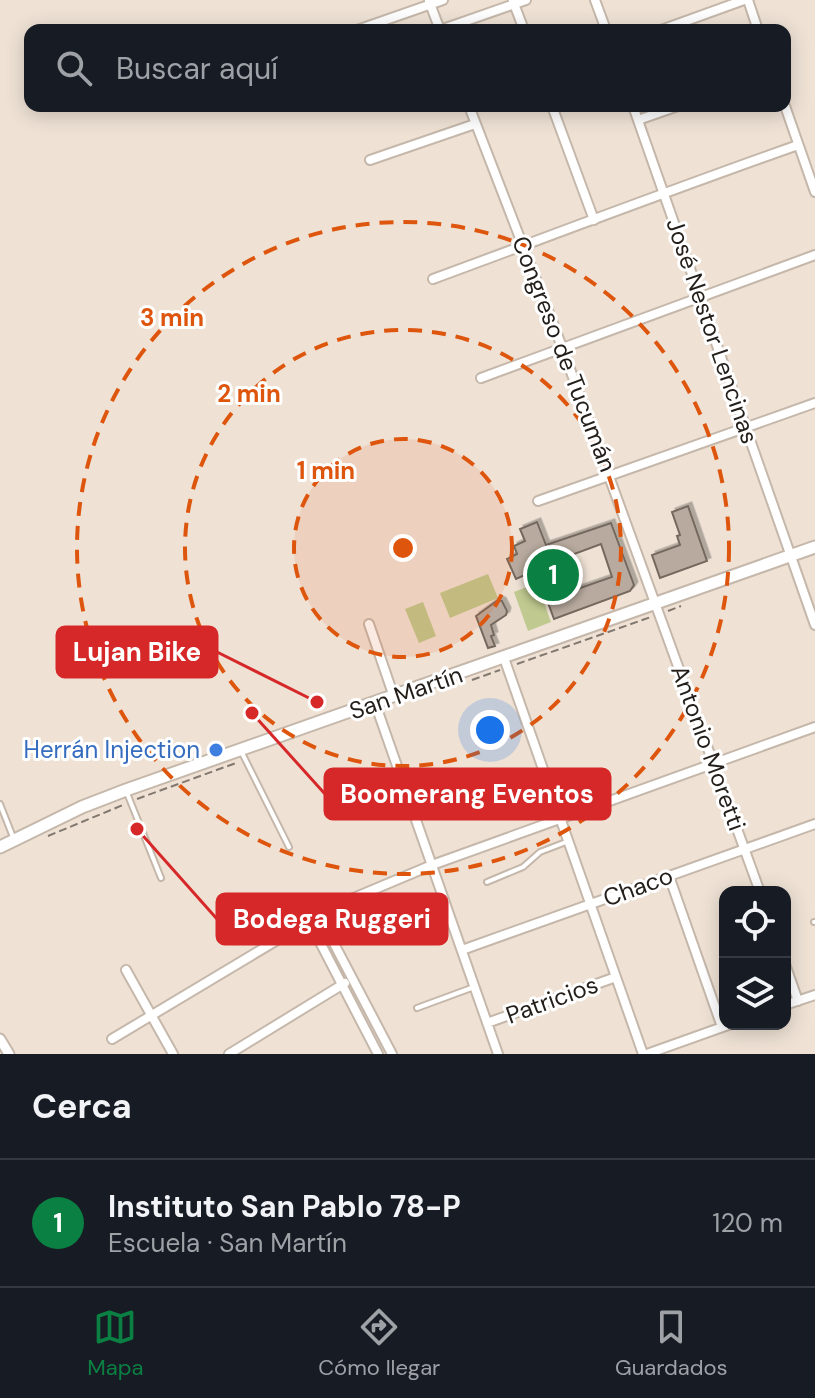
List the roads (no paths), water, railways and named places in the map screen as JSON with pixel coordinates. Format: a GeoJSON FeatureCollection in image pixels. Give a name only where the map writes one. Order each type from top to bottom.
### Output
{"type":"FeatureCollection","features":[{"type":"Feature","properties":{"kind":"main road","name":"San Martín"},"geometry":{"type":"LineString","coordinates":[[0,847],[82,807],[128,796],[375,703],[505,663],[658,609],[815,547]]}},
{"type":"Feature","properties":{"kind":"street"},"geometry":{"type":"LineString","coordinates":[[373,24],[443,0]]}},
{"type":"Feature","properties":{"kind":"street"},"geometry":{"type":"LineString","coordinates":[[456,24],[526,0]]}},
{"type":"Feature","properties":{"kind":"street"},"geometry":{"type":"LineString","coordinates":[[595,0],[604,24]]}},
{"type":"Feature","properties":{"kind":"street"},"geometry":{"type":"LineString","coordinates":[[678,24],[746,0],[756,24]]}},
{"type":"Feature","properties":{"kind":"street"},"geometry":{"type":"LineString","coordinates":[[430,2],[438,24]]}},
{"type":"Feature","properties":{"kind":"street"},"geometry":{"type":"LineString","coordinates":[[513,2],[522,24]]}},
{"type":"Feature","properties":{"kind":"street","name":"Congreso de Tucumán"},"geometry":{"type":"LineString","coordinates":[[471,112],[562,347],[658,609]]}},
{"type":"Feature","properties":{"kind":"street"},"geometry":{"type":"LineString","coordinates":[[554,112],[594,220]]}},
{"type":"Feature","properties":{"kind":"street","name":"José Nestor Lencinas"},"geometry":{"type":"LineString","coordinates":[[635,112],[815,625]]}},
{"type":"Feature","properties":{"kind":"street"},"geometry":{"type":"LineString","coordinates":[[638,120],[661,112]]}},
{"type":"Feature","properties":{"kind":"street"},"geometry":{"type":"LineString","coordinates":[[787,112],[815,192]]}},
{"type":"Feature","properties":{"kind":"street"},"geometry":{"type":"LineString","coordinates":[[370,160],[475,124]]}},
{"type":"Feature","properties":{"kind":"street"},"geometry":{"type":"LineString","coordinates":[[433,279],[798,145]]}},
{"type":"Feature","properties":{"kind":"street"},"geometry":{"type":"LineString","coordinates":[[481,378],[815,255]]}},
{"type":"Feature","properties":{"kind":"street"},"geometry":{"type":"LineString","coordinates":[[538,501],[815,403]]}},
{"type":"Feature","properties":{"kind":"street","name":"Antonio Moretti"},"geometry":{"type":"LineString","coordinates":[[658,609],[758,886]]}},
{"type":"Feature","properties":{"kind":"street"},"geometry":{"type":"LineString","coordinates":[[369,624],[394,697]]}},
{"type":"Feature","properties":{"kind":"street"},"geometry":{"type":"LineString","coordinates":[[505,663],[645,1054],[719,1028]]}},
{"type":"Feature","properties":{"kind":"street"},"geometry":{"type":"LineString","coordinates":[[375,703],[497,1054]]}},
{"type":"Feature","properties":{"kind":"street"},"geometry":{"type":"LineString","coordinates":[[112,1039],[344,902],[432,865],[815,727]]}},
{"type":"Feature","properties":{"kind":"street","name":"Chaco"},"geometry":{"type":"LineString","coordinates":[[462,950],[815,824]]}},
{"type":"Feature","properties":{"kind":"street"},"geometry":{"type":"LineString","coordinates":[[669,876],[719,1008]]}},
{"type":"Feature","properties":{"kind":"street"},"geometry":{"type":"LineString","coordinates":[[319,915],[392,1054]]}},
{"type":"Feature","properties":{"kind":"street"},"geometry":{"type":"LineString","coordinates":[[309,921],[378,1054]]}},
{"type":"Feature","properties":{"kind":"street"},"geometry":{"type":"LineString","coordinates":[[126,970],[173,1054]]}},
{"type":"Feature","properties":{"kind":"street","name":"Patricios"},"geometry":{"type":"LineString","coordinates":[[487,1023],[616,977]]}},
{"type":"Feature","properties":{"kind":"street"},"geometry":{"type":"LineString","coordinates":[[229,1054],[352,978]]}},
{"type":"Feature","properties":{"kind":"street"},"geometry":{"type":"LineString","coordinates":[[791,981],[798,1001]]}},
{"type":"Feature","properties":{"kind":"street"},"geometry":{"type":"LineString","coordinates":[[791,1003],[815,995]]}},
{"type":"Feature","properties":{"kind":"street"},"geometry":{"type":"LineString","coordinates":[[0,1039],[9,1054]]}},
{"type":"Feature","properties":{"kind":"lane"},"geometry":{"type":"LineString","coordinates":[[243,755],[289,847]]}},
{"type":"Feature","properties":{"kind":"lane"},"geometry":{"type":"LineString","coordinates":[[128,796],[161,878]]}},
{"type":"Feature","properties":{"kind":"lane"},"geometry":{"type":"LineString","coordinates":[[0,804],[14,840]]}},
{"type":"Feature","properties":{"kind":"lane"},"geometry":{"type":"LineString","coordinates":[[487,882],[523,867],[540,852],[568,841]]}},
{"type":"Feature","properties":{"kind":"lane"},"geometry":{"type":"LineString","coordinates":[[417,1008],[474,987]]}},
{"type":"Feature","properties":{"kind":"place","name":"Instituto San Pablo 78-P"},"geometry":{"type":"Point","coordinates":[553,575]}},
{"type":"Feature","properties":{"kind":"place","name":"Lujan Bike"},"geometry":{"type":"Point","coordinates":[317,702]}},
{"type":"Feature","properties":{"kind":"place","name":"Boomerang Eventos"},"geometry":{"type":"Point","coordinates":[252,713]}},
{"type":"Feature","properties":{"kind":"place","name":"Herrán Injection"},"geometry":{"type":"Point","coordinates":[216,750]}},
{"type":"Feature","properties":{"kind":"place","name":"Bodega Ruggeri"},"geometry":{"type":"Point","coordinates":[137,829]}}]}
